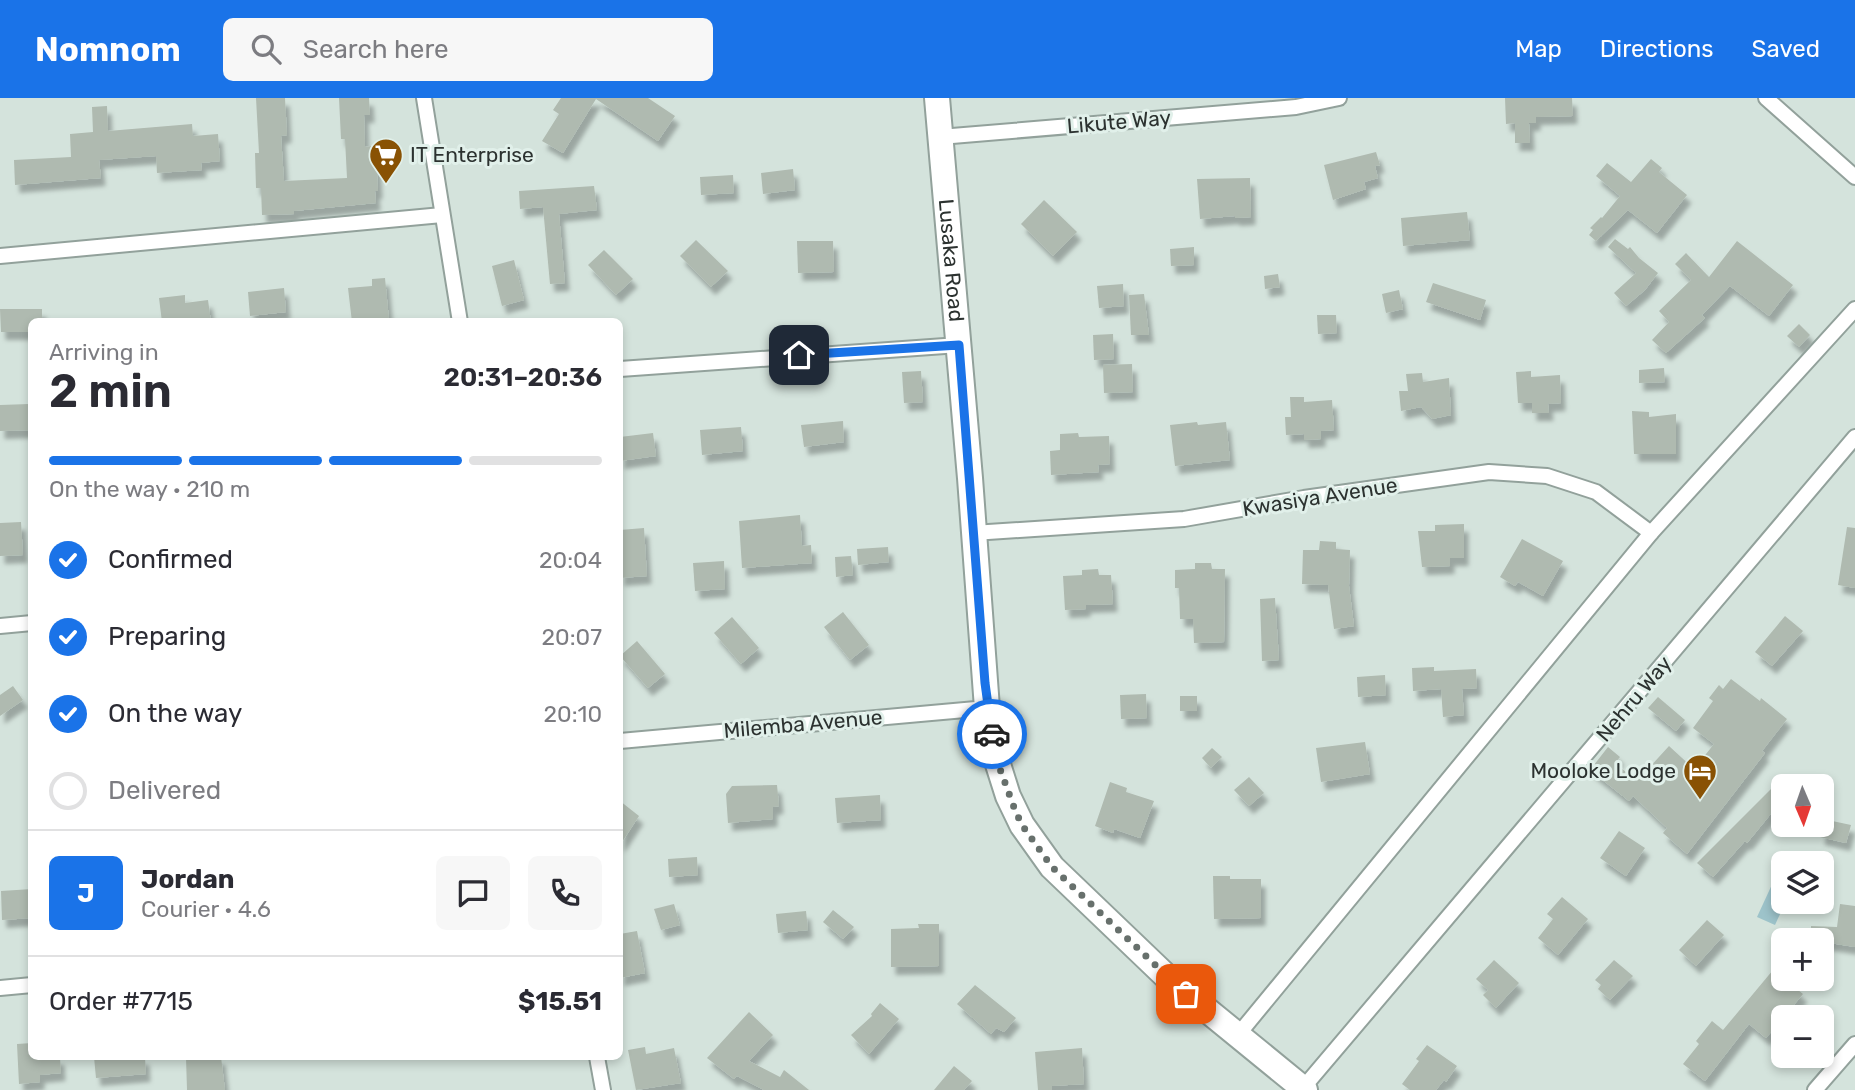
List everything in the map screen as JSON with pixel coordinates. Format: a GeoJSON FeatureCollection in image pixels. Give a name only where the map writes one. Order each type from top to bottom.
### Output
{"type":"FeatureCollection","features":[{"type":"Feature","properties":{"kind":"highway","name":"Lusaka Road"},"geometry":{"type":"LineString","coordinates":[[937,98],[987,708],[996,758],[1008,796],[1022,825],[1052,867],[1169,979],[1304,1089]]}},
{"type":"Feature","properties":{"kind":"street"},"geometry":{"type":"LineString","coordinates":[[424,98],[459,318]]}},
{"type":"Feature","properties":{"kind":"street","name":"Likute Way"},"geometry":{"type":"LineString","coordinates":[[940,137],[1296,107],[1339,98]]}},
{"type":"Feature","properties":{"kind":"street"},"geometry":{"type":"LineString","coordinates":[[1766,98],[1855,177]]}},
{"type":"Feature","properties":{"kind":"street"},"geometry":{"type":"LineString","coordinates":[[0,256],[442,215]]}},
{"type":"Feature","properties":{"kind":"street"},"geometry":{"type":"LineString","coordinates":[[1237,1036],[1651,533],[1855,309]]}},
{"type":"Feature","properties":{"kind":"street"},"geometry":{"type":"LineString","coordinates":[[623,369],[959,345]]}},
{"type":"Feature","properties":{"kind":"street","name":"Nehru Way"},"geometry":{"type":"LineString","coordinates":[[1304,1089],[1855,437]]}},
{"type":"Feature","properties":{"kind":"street","name":"Kwasiya Avenue"},"geometry":{"type":"LineString","coordinates":[[973,533],[1184,519],[1304,498],[1489,472],[1547,476],[1596,492],[1651,533]]}},
{"type":"Feature","properties":{"kind":"street"},"geometry":{"type":"LineString","coordinates":[[0,626],[28,623]]}},
{"type":"Feature","properties":{"kind":"street","name":"Milemba Avenue"},"geometry":{"type":"LineString","coordinates":[[623,741],[987,708]]}},
{"type":"Feature","properties":{"kind":"street"},"geometry":{"type":"LineString","coordinates":[[0,988],[28,985]]}},
{"type":"Feature","properties":{"kind":"street"},"geometry":{"type":"LineString","coordinates":[[1815,1090],[1855,1044]]}},
{"type":"Feature","properties":{"kind":"street"},"geometry":{"type":"LineString","coordinates":[[598,1060],[603,1090]]}},
{"type":"Feature","properties":{"kind":"water"},"geometry":{"type":"Polygon","coordinates":[[[1771,887],[1771,914],[1780,914],[1775,925],[1757,917],[1771,887]]]}},
{"type":"Feature","properties":{"kind":"building"},"geometry":{"type":"Polygon","coordinates":[[[256,98],[285,98],[287,135],[281,136],[284,181],[347,178],[339,98],[369,98],[370,115],[364,115],[365,147],[372,146],[372,155],[376,155],[376,203],[294,211],[294,214],[262,215],[261,188],[256,188],[255,153],[259,153],[256,98]]]}},
{"type":"Feature","properties":{"kind":"building"},"geometry":{"type":"Polygon","coordinates":[[[561,98],[648,98],[675,116],[658,141],[596,99],[563,153],[542,141],[559,114],[553,110],[561,98]]]}},
{"type":"Feature","properties":{"kind":"building"},"geometry":{"type":"Polygon","coordinates":[[[1505,98],[1572,98],[1573,116],[1536,117],[1536,123],[1529,123],[1530,143],[1515,143],[1515,123],[1506,124],[1505,98]]]}},
{"type":"Feature","properties":{"kind":"building"},"geometry":{"type":"Polygon","coordinates":[[[107,106],[108,131],[192,124],[193,136],[218,134],[220,161],[201,163],[202,170],[157,173],[156,156],[99,160],[101,178],[15,185],[14,160],[71,157],[70,134],[93,132],[92,107],[107,106]]]}},
{"type":"Feature","properties":{"kind":"building"},"geometry":{"type":"Polygon","coordinates":[[[1376,152],[1380,165],[1375,166],[1378,178],[1364,182],[1366,189],[1333,200],[1324,165],[1376,152]]]}},
{"type":"Feature","properties":{"kind":"building"},"geometry":{"type":"Polygon","coordinates":[[[1651,159],[1662,168],[1659,172],[1687,195],[1657,233],[1628,210],[1596,241],[1589,235],[1593,230],[1590,228],[1620,196],[1596,176],[1607,163],[1631,182],[1651,159]]]}},
{"type":"Feature","properties":{"kind":"building"},"geometry":{"type":"Polygon","coordinates":[[[793,169],[795,190],[763,194],[761,173],[793,169]]]}},
{"type":"Feature","properties":{"kind":"building"},"geometry":{"type":"Polygon","coordinates":[[[733,175],[734,193],[701,195],[700,177],[733,175]]]}},
{"type":"Feature","properties":{"kind":"building"},"geometry":{"type":"Polygon","coordinates":[[[1250,178],[1251,217],[1200,219],[1197,179],[1250,178]]]}},
{"type":"Feature","properties":{"kind":"building"},"geometry":{"type":"Polygon","coordinates":[[[594,186],[597,210],[559,214],[565,283],[550,284],[543,207],[520,209],[519,191],[594,186]]]}},
{"type":"Feature","properties":{"kind":"building"},"geometry":{"type":"Polygon","coordinates":[[[1044,200],[1077,232],[1053,256],[1021,224],[1044,200]]]}},
{"type":"Feature","properties":{"kind":"building"},"geometry":{"type":"Polygon","coordinates":[[[1467,212],[1470,240],[1403,246],[1401,218],[1467,212]]]}},
{"type":"Feature","properties":{"kind":"building"},"geometry":{"type":"Polygon","coordinates":[[[1615,239],[1628,249],[1630,247],[1658,273],[1645,290],[1626,306],[1614,293],[1636,273],[1608,247],[1615,239]]]}},
{"type":"Feature","properties":{"kind":"building"},"geometry":{"type":"Polygon","coordinates":[[[696,240],[728,271],[711,287],[680,256],[696,240]]]}},
{"type":"Feature","properties":{"kind":"building"},"geometry":{"type":"Polygon","coordinates":[[[797,241],[833,241],[834,272],[798,273],[797,241]]]}},
{"type":"Feature","properties":{"kind":"building"},"geometry":{"type":"Polygon","coordinates":[[[1737,241],[1793,285],[1769,316],[1730,286],[1702,315],[1705,318],[1666,353],[1652,340],[1669,322],[1659,311],[1691,280],[1675,264],[1686,253],[1709,277],[1737,241]]]}},
{"type":"Feature","properties":{"kind":"building"},"geometry":{"type":"Polygon","coordinates":[[[1194,247],[1194,265],[1171,266],[1170,249],[1194,247]]]}},
{"type":"Feature","properties":{"kind":"building"},"geometry":{"type":"Polygon","coordinates":[[[604,250],[633,279],[616,295],[588,265],[604,250]]]}},
{"type":"Feature","properties":{"kind":"building"},"geometry":{"type":"Polygon","coordinates":[[[514,260],[524,300],[502,306],[492,266],[514,260]]]}},
{"type":"Feature","properties":{"kind":"building"},"geometry":{"type":"Polygon","coordinates":[[[1278,274],[1280,287],[1265,289],[1264,276],[1278,274]]]}},
{"type":"Feature","properties":{"kind":"building"},"geometry":{"type":"Polygon","coordinates":[[[385,278],[389,318],[352,318],[348,288],[372,286],[372,279],[385,278]]]}},
{"type":"Feature","properties":{"kind":"building"},"geometry":{"type":"Polygon","coordinates":[[[1433,283],[1486,300],[1480,320],[1426,302],[1433,283]]]}},
{"type":"Feature","properties":{"kind":"building"},"geometry":{"type":"Polygon","coordinates":[[[1123,284],[1124,306],[1099,308],[1097,286],[1123,284]]]}},
{"type":"Feature","properties":{"kind":"building"},"geometry":{"type":"Polygon","coordinates":[[[284,288],[286,312],[250,316],[248,292],[284,288]]]}},
{"type":"Feature","properties":{"kind":"building"},"geometry":{"type":"Polygon","coordinates":[[[1399,290],[1403,309],[1386,313],[1382,294],[1399,290]]]}},
{"type":"Feature","properties":{"kind":"building"},"geometry":{"type":"Polygon","coordinates":[[[1144,294],[1149,335],[1131,335],[1129,295],[1144,294]]]}},
{"type":"Feature","properties":{"kind":"building"},"geometry":{"type":"Polygon","coordinates":[[[185,295],[185,303],[208,300],[210,318],[162,318],[159,298],[185,295]]]}},
{"type":"Feature","properties":{"kind":"building"},"geometry":{"type":"Polygon","coordinates":[[[0,309],[42,309],[42,318],[28,318],[28,332],[1,332],[0,309]]]}},
{"type":"Feature","properties":{"kind":"building"},"geometry":{"type":"Polygon","coordinates":[[[1317,315],[1336,315],[1337,333],[1318,334],[1317,315]]]}},
{"type":"Feature","properties":{"kind":"building"},"geometry":{"type":"Polygon","coordinates":[[[1799,324],[1810,335],[1799,347],[1787,336],[1799,324]]]}},
{"type":"Feature","properties":{"kind":"building"},"geometry":{"type":"Polygon","coordinates":[[[1113,334],[1114,359],[1094,360],[1093,335],[1113,334]]]}},
{"type":"Feature","properties":{"kind":"building"},"geometry":{"type":"Polygon","coordinates":[[[1132,364],[1133,392],[1104,393],[1103,365],[1132,364]]]}},
{"type":"Feature","properties":{"kind":"building"},"geometry":{"type":"Polygon","coordinates":[[[1664,368],[1665,382],[1639,383],[1639,370],[1664,368]]]}},
{"type":"Feature","properties":{"kind":"building"},"geometry":{"type":"Polygon","coordinates":[[[921,371],[923,402],[904,403],[902,372],[921,371]]]}},
{"type":"Feature","properties":{"kind":"building"},"geometry":{"type":"Polygon","coordinates":[[[1531,371],[1531,377],[1560,375],[1561,403],[1548,404],[1549,413],[1532,413],[1532,403],[1518,403],[1516,372],[1531,371]]]}},
{"type":"Feature","properties":{"kind":"building"},"geometry":{"type":"Polygon","coordinates":[[[1422,373],[1423,382],[1449,378],[1451,415],[1432,419],[1421,407],[1401,411],[1399,391],[1408,391],[1406,374],[1422,373]]]}},
{"type":"Feature","properties":{"kind":"building"},"geometry":{"type":"Polygon","coordinates":[[[1290,397],[1304,397],[1304,402],[1332,400],[1334,430],[1321,431],[1321,439],[1304,440],[1304,434],[1286,435],[1285,417],[1291,417],[1290,397]]]}},
{"type":"Feature","properties":{"kind":"building"},"geometry":{"type":"Polygon","coordinates":[[[28,404],[28,430],[0,431],[0,405],[28,404]]]}},
{"type":"Feature","properties":{"kind":"building"},"geometry":{"type":"Polygon","coordinates":[[[1632,411],[1649,412],[1649,417],[1676,414],[1676,454],[1634,454],[1632,411]]]}},
{"type":"Feature","properties":{"kind":"building"},"geometry":{"type":"Polygon","coordinates":[[[843,421],[844,442],[804,447],[801,425],[843,421]]]}},
{"type":"Feature","properties":{"kind":"building"},"geometry":{"type":"Polygon","coordinates":[[[1197,422],[1198,425],[1226,422],[1230,460],[1175,466],[1170,425],[1197,422]]]}},
{"type":"Feature","properties":{"kind":"building"},"geometry":{"type":"Polygon","coordinates":[[[741,427],[743,451],[702,455],[700,430],[741,427]]]}},
{"type":"Feature","properties":{"kind":"building"},"geometry":{"type":"Polygon","coordinates":[[[653,433],[656,456],[623,461],[623,437],[653,433]]]}},
{"type":"Feature","properties":{"kind":"building"},"geometry":{"type":"Polygon","coordinates":[[[1078,433],[1079,437],[1109,436],[1110,464],[1098,465],[1099,472],[1051,475],[1050,451],[1060,450],[1060,434],[1078,433]]]}},
{"type":"Feature","properties":{"kind":"building"},"geometry":{"type":"Polygon","coordinates":[[[800,515],[802,546],[811,545],[812,563],[742,568],[739,521],[800,515]]]}},
{"type":"Feature","properties":{"kind":"building"},"geometry":{"type":"Polygon","coordinates":[[[21,522],[23,555],[0,556],[0,523],[21,522]]]}},
{"type":"Feature","properties":{"kind":"building"},"geometry":{"type":"Polygon","coordinates":[[[1464,524],[1464,558],[1450,558],[1450,566],[1422,567],[1418,531],[1435,531],[1435,525],[1464,524]]]}},
{"type":"Feature","properties":{"kind":"building"},"geometry":{"type":"Polygon","coordinates":[[[1847,527],[1855,528],[1855,588],[1838,585],[1847,527]]]}},
{"type":"Feature","properties":{"kind":"building"},"geometry":{"type":"Polygon","coordinates":[[[644,528],[647,576],[623,578],[623,530],[644,528]]]}},
{"type":"Feature","properties":{"kind":"building"},"geometry":{"type":"Polygon","coordinates":[[[1522,539],[1563,561],[1543,596],[1518,582],[1515,586],[1500,577],[1522,539]]]}},
{"type":"Feature","properties":{"kind":"building"},"geometry":{"type":"Polygon","coordinates":[[[1320,541],[1336,542],[1336,549],[1350,550],[1349,586],[1354,626],[1334,629],[1328,585],[1302,584],[1303,550],[1319,550],[1320,541]]]}},
{"type":"Feature","properties":{"kind":"building"},"geometry":{"type":"Polygon","coordinates":[[[888,547],[889,562],[858,565],[857,549],[888,547]]]}},
{"type":"Feature","properties":{"kind":"building"},"geometry":{"type":"Polygon","coordinates":[[[851,556],[853,575],[836,577],[835,557],[851,556]]]}},
{"type":"Feature","properties":{"kind":"building"},"geometry":{"type":"Polygon","coordinates":[[[724,561],[725,589],[695,591],[693,563],[724,561]]]}},
{"type":"Feature","properties":{"kind":"building"},"geometry":{"type":"Polygon","coordinates":[[[1195,563],[1211,563],[1212,569],[1225,569],[1224,642],[1194,643],[1193,619],[1180,619],[1179,588],[1175,588],[1175,570],[1195,569],[1195,563]]]}},
{"type":"Feature","properties":{"kind":"building"},"geometry":{"type":"Polygon","coordinates":[[[1098,569],[1099,575],[1111,575],[1113,604],[1086,605],[1086,609],[1065,610],[1063,576],[1082,575],[1082,570],[1098,569]]]}},
{"type":"Feature","properties":{"kind":"building"},"geometry":{"type":"Polygon","coordinates":[[[1275,598],[1279,660],[1262,661],[1260,599],[1275,598]]]}},
{"type":"Feature","properties":{"kind":"building"},"geometry":{"type":"Polygon","coordinates":[[[843,612],[869,645],[850,660],[824,627],[843,612]]]}},
{"type":"Feature","properties":{"kind":"building"},"geometry":{"type":"Polygon","coordinates":[[[1785,616],[1803,631],[1772,666],[1755,652],[1785,616]]]}},
{"type":"Feature","properties":{"kind":"building"},"geometry":{"type":"Polygon","coordinates":[[[732,617],[759,648],[741,664],[714,633],[732,617]]]}},
{"type":"Feature","properties":{"kind":"building"},"geometry":{"type":"Polygon","coordinates":[[[637,641],[665,674],[648,688],[623,659],[623,653],[637,641]]]}},
{"type":"Feature","properties":{"kind":"building"},"geometry":{"type":"Polygon","coordinates":[[[1434,667],[1434,671],[1476,669],[1477,688],[1462,689],[1464,715],[1443,717],[1441,689],[1413,691],[1412,668],[1434,667]]]}},
{"type":"Feature","properties":{"kind":"building"},"geometry":{"type":"Polygon","coordinates":[[[1385,675],[1386,695],[1358,697],[1357,677],[1385,675]]]}},
{"type":"Feature","properties":{"kind":"building"},"geometry":{"type":"Polygon","coordinates":[[[1731,679],[1787,719],[1762,751],[1765,753],[1687,854],[1663,833],[1667,828],[1633,796],[1629,801],[1590,770],[1608,747],[1620,757],[1615,763],[1637,781],[1669,746],[1694,769],[1714,744],[1693,728],[1713,701],[1709,698],[1719,685],[1723,689],[1731,679]]]}},
{"type":"Feature","properties":{"kind":"building"},"geometry":{"type":"Polygon","coordinates":[[[13,686],[23,700],[0,716],[0,695],[13,686]]]}},
{"type":"Feature","properties":{"kind":"building"},"geometry":{"type":"Polygon","coordinates":[[[1146,694],[1147,718],[1121,719],[1120,695],[1146,694]]]}},
{"type":"Feature","properties":{"kind":"building"},"geometry":{"type":"Polygon","coordinates":[[[1180,696],[1197,696],[1197,711],[1180,711],[1180,696]]]}},
{"type":"Feature","properties":{"kind":"building"},"geometry":{"type":"Polygon","coordinates":[[[1658,697],[1685,720],[1676,731],[1648,708],[1658,697]]]}},
{"type":"Feature","properties":{"kind":"building"},"geometry":{"type":"Polygon","coordinates":[[[1365,742],[1370,774],[1321,782],[1316,748],[1365,742]]]}},
{"type":"Feature","properties":{"kind":"building"},"geometry":{"type":"Polygon","coordinates":[[[1212,748],[1222,757],[1211,768],[1202,758],[1212,748]]]}},
{"type":"Feature","properties":{"kind":"building"},"geometry":{"type":"Polygon","coordinates":[[[1249,777],[1264,793],[1249,806],[1234,790],[1249,777]]]}},
{"type":"Feature","properties":{"kind":"building"},"geometry":{"type":"Polygon","coordinates":[[[1110,782],[1127,788],[1126,792],[1154,801],[1140,838],[1114,829],[1113,833],[1095,826],[1110,782]]]}},
{"type":"Feature","properties":{"kind":"building"},"geometry":{"type":"Polygon","coordinates":[[[777,785],[779,806],[773,807],[773,819],[728,823],[726,794],[732,786],[777,785]]]}},
{"type":"Feature","properties":{"kind":"building"},"geometry":{"type":"Polygon","coordinates":[[[1771,789],[1771,814],[1747,843],[1745,841],[1713,877],[1697,863],[1771,789]]]}},
{"type":"Feature","properties":{"kind":"building"},"geometry":{"type":"Polygon","coordinates":[[[880,795],[881,820],[837,823],[835,798],[880,795]]]}},
{"type":"Feature","properties":{"kind":"building"},"geometry":{"type":"Polygon","coordinates":[[[623,803],[639,816],[623,840],[623,803]]]}},
{"type":"Feature","properties":{"kind":"building"},"geometry":{"type":"Polygon","coordinates":[[[1834,821],[1851,825],[1846,843],[1820,837],[1834,837],[1834,821]]]}},
{"type":"Feature","properties":{"kind":"building"},"geometry":{"type":"Polygon","coordinates":[[[1619,831],[1645,848],[1626,876],[1600,858],[1619,831]]]}},
{"type":"Feature","properties":{"kind":"building"},"geometry":{"type":"Polygon","coordinates":[[[697,857],[698,875],[669,877],[668,859],[697,857]]]}},
{"type":"Feature","properties":{"kind":"building"},"geometry":{"type":"Polygon","coordinates":[[[1213,876],[1261,879],[1261,918],[1214,919],[1213,876]]]}},
{"type":"Feature","properties":{"kind":"building"},"geometry":{"type":"Polygon","coordinates":[[[28,889],[28,918],[2,920],[1,891],[28,889]]]}},
{"type":"Feature","properties":{"kind":"building"},"geometry":{"type":"Polygon","coordinates":[[[1562,897],[1588,919],[1558,955],[1538,938],[1553,919],[1547,914],[1562,897]]]}},
{"type":"Feature","properties":{"kind":"building"},"geometry":{"type":"Polygon","coordinates":[[[674,904],[680,925],[661,930],[654,909],[674,904]]]}},
{"type":"Feature","properties":{"kind":"building"},"geometry":{"type":"Polygon","coordinates":[[[1840,904],[1855,906],[1855,947],[1834,944],[1834,928],[1811,926],[1837,927],[1840,904]]]}},
{"type":"Feature","properties":{"kind":"building"},"geometry":{"type":"Polygon","coordinates":[[[833,910],[854,927],[843,939],[823,922],[833,910]]]}},
{"type":"Feature","properties":{"kind":"building"},"geometry":{"type":"Polygon","coordinates":[[[806,911],[808,930],[778,933],[776,914],[806,911]]]}},
{"type":"Feature","properties":{"kind":"building"},"geometry":{"type":"Polygon","coordinates":[[[1707,920],[1724,935],[1696,966],[1679,950],[1707,920]]]}},
{"type":"Feature","properties":{"kind":"building"},"geometry":{"type":"Polygon","coordinates":[[[918,924],[939,924],[939,966],[891,967],[891,929],[919,928],[918,924]]]}},
{"type":"Feature","properties":{"kind":"building"},"geometry":{"type":"Polygon","coordinates":[[[637,931],[645,973],[623,977],[623,933],[637,931]]]}},
{"type":"Feature","properties":{"kind":"building"},"geometry":{"type":"Polygon","coordinates":[[[1494,960],[1519,983],[1496,1008],[1483,995],[1488,990],[1476,979],[1494,960]]]}},
{"type":"Feature","properties":{"kind":"building"},"geometry":{"type":"Polygon","coordinates":[[[1614,960],[1633,976],[1610,1000],[1598,989],[1601,985],[1595,980],[1614,960]]]}},
{"type":"Feature","properties":{"kind":"building"},"geometry":{"type":"Polygon","coordinates":[[[1771,972],[1771,991],[1799,991],[1803,994],[1794,1005],[1771,1005],[1771,1032],[1766,1038],[1749,1024],[1705,1081],[1683,1064],[1712,1021],[1723,1030],[1771,972]]]}},
{"type":"Feature","properties":{"kind":"building"},"geometry":{"type":"Polygon","coordinates":[[[975,985],[1016,1018],[1004,1032],[996,1028],[991,1034],[957,1004],[975,985]]]}},
{"type":"Feature","properties":{"kind":"building"},"geometry":{"type":"Polygon","coordinates":[[[880,1003],[899,1019],[869,1054],[851,1035],[872,1016],[880,1003]]]}},
{"type":"Feature","properties":{"kind":"building"},"geometry":{"type":"Polygon","coordinates":[[[749,1012],[773,1035],[749,1061],[780,1077],[784,1070],[809,1090],[764,1090],[737,1076],[734,1079],[707,1058],[749,1012]]]}},
{"type":"Feature","properties":{"kind":"building"},"geometry":{"type":"Polygon","coordinates":[[[28,1043],[28,1060],[60,1060],[61,1073],[40,1075],[40,1082],[19,1084],[17,1044],[28,1043]]]}},
{"type":"Feature","properties":{"kind":"building"},"geometry":{"type":"Polygon","coordinates":[[[1427,1045],[1457,1066],[1446,1082],[1444,1080],[1436,1090],[1410,1090],[1402,1084],[1427,1045]]]}},
{"type":"Feature","properties":{"kind":"building"},"geometry":{"type":"Polygon","coordinates":[[[645,1047],[646,1054],[674,1048],[681,1083],[636,1090],[628,1050],[645,1047]]]}},
{"type":"Feature","properties":{"kind":"building"},"geometry":{"type":"Polygon","coordinates":[[[1082,1048],[1084,1084],[1052,1086],[1052,1090],[1038,1090],[1035,1052],[1082,1048]]]}},
{"type":"Feature","properties":{"kind":"building"},"geometry":{"type":"Polygon","coordinates":[[[94,1060],[145,1060],[146,1074],[96,1078],[94,1060]]]}},
{"type":"Feature","properties":{"kind":"building"},"geometry":{"type":"Polygon","coordinates":[[[186,1060],[221,1060],[225,1090],[187,1090],[186,1060]]]}},
{"type":"Feature","properties":{"kind":"building"},"geometry":{"type":"Polygon","coordinates":[[[954,1066],[972,1081],[964,1090],[934,1090],[954,1066]]]}},
{"type":"Feature","properties":{"kind":"way so far"},"geometry":{"type":"LineString","coordinates":[[992,734],[996,758],[1008,796],[1022,825],[1052,867],[1186,994]]}},
{"type":"Feature","properties":{"kind":"place","name":"IT Enterprise"},"geometry":{"type":"Point","coordinates":[386,185]}},
{"type":"Feature","properties":{"kind":"place","name":"Mooloke Lodge"},"geometry":{"type":"Point","coordinates":[1700,801]}},
{"type":"Feature","properties":{"kind":"route"},"geometry":{"type":"LineString","coordinates":[[799,355],[959,345],[987,708],[992,734]]}}]}
